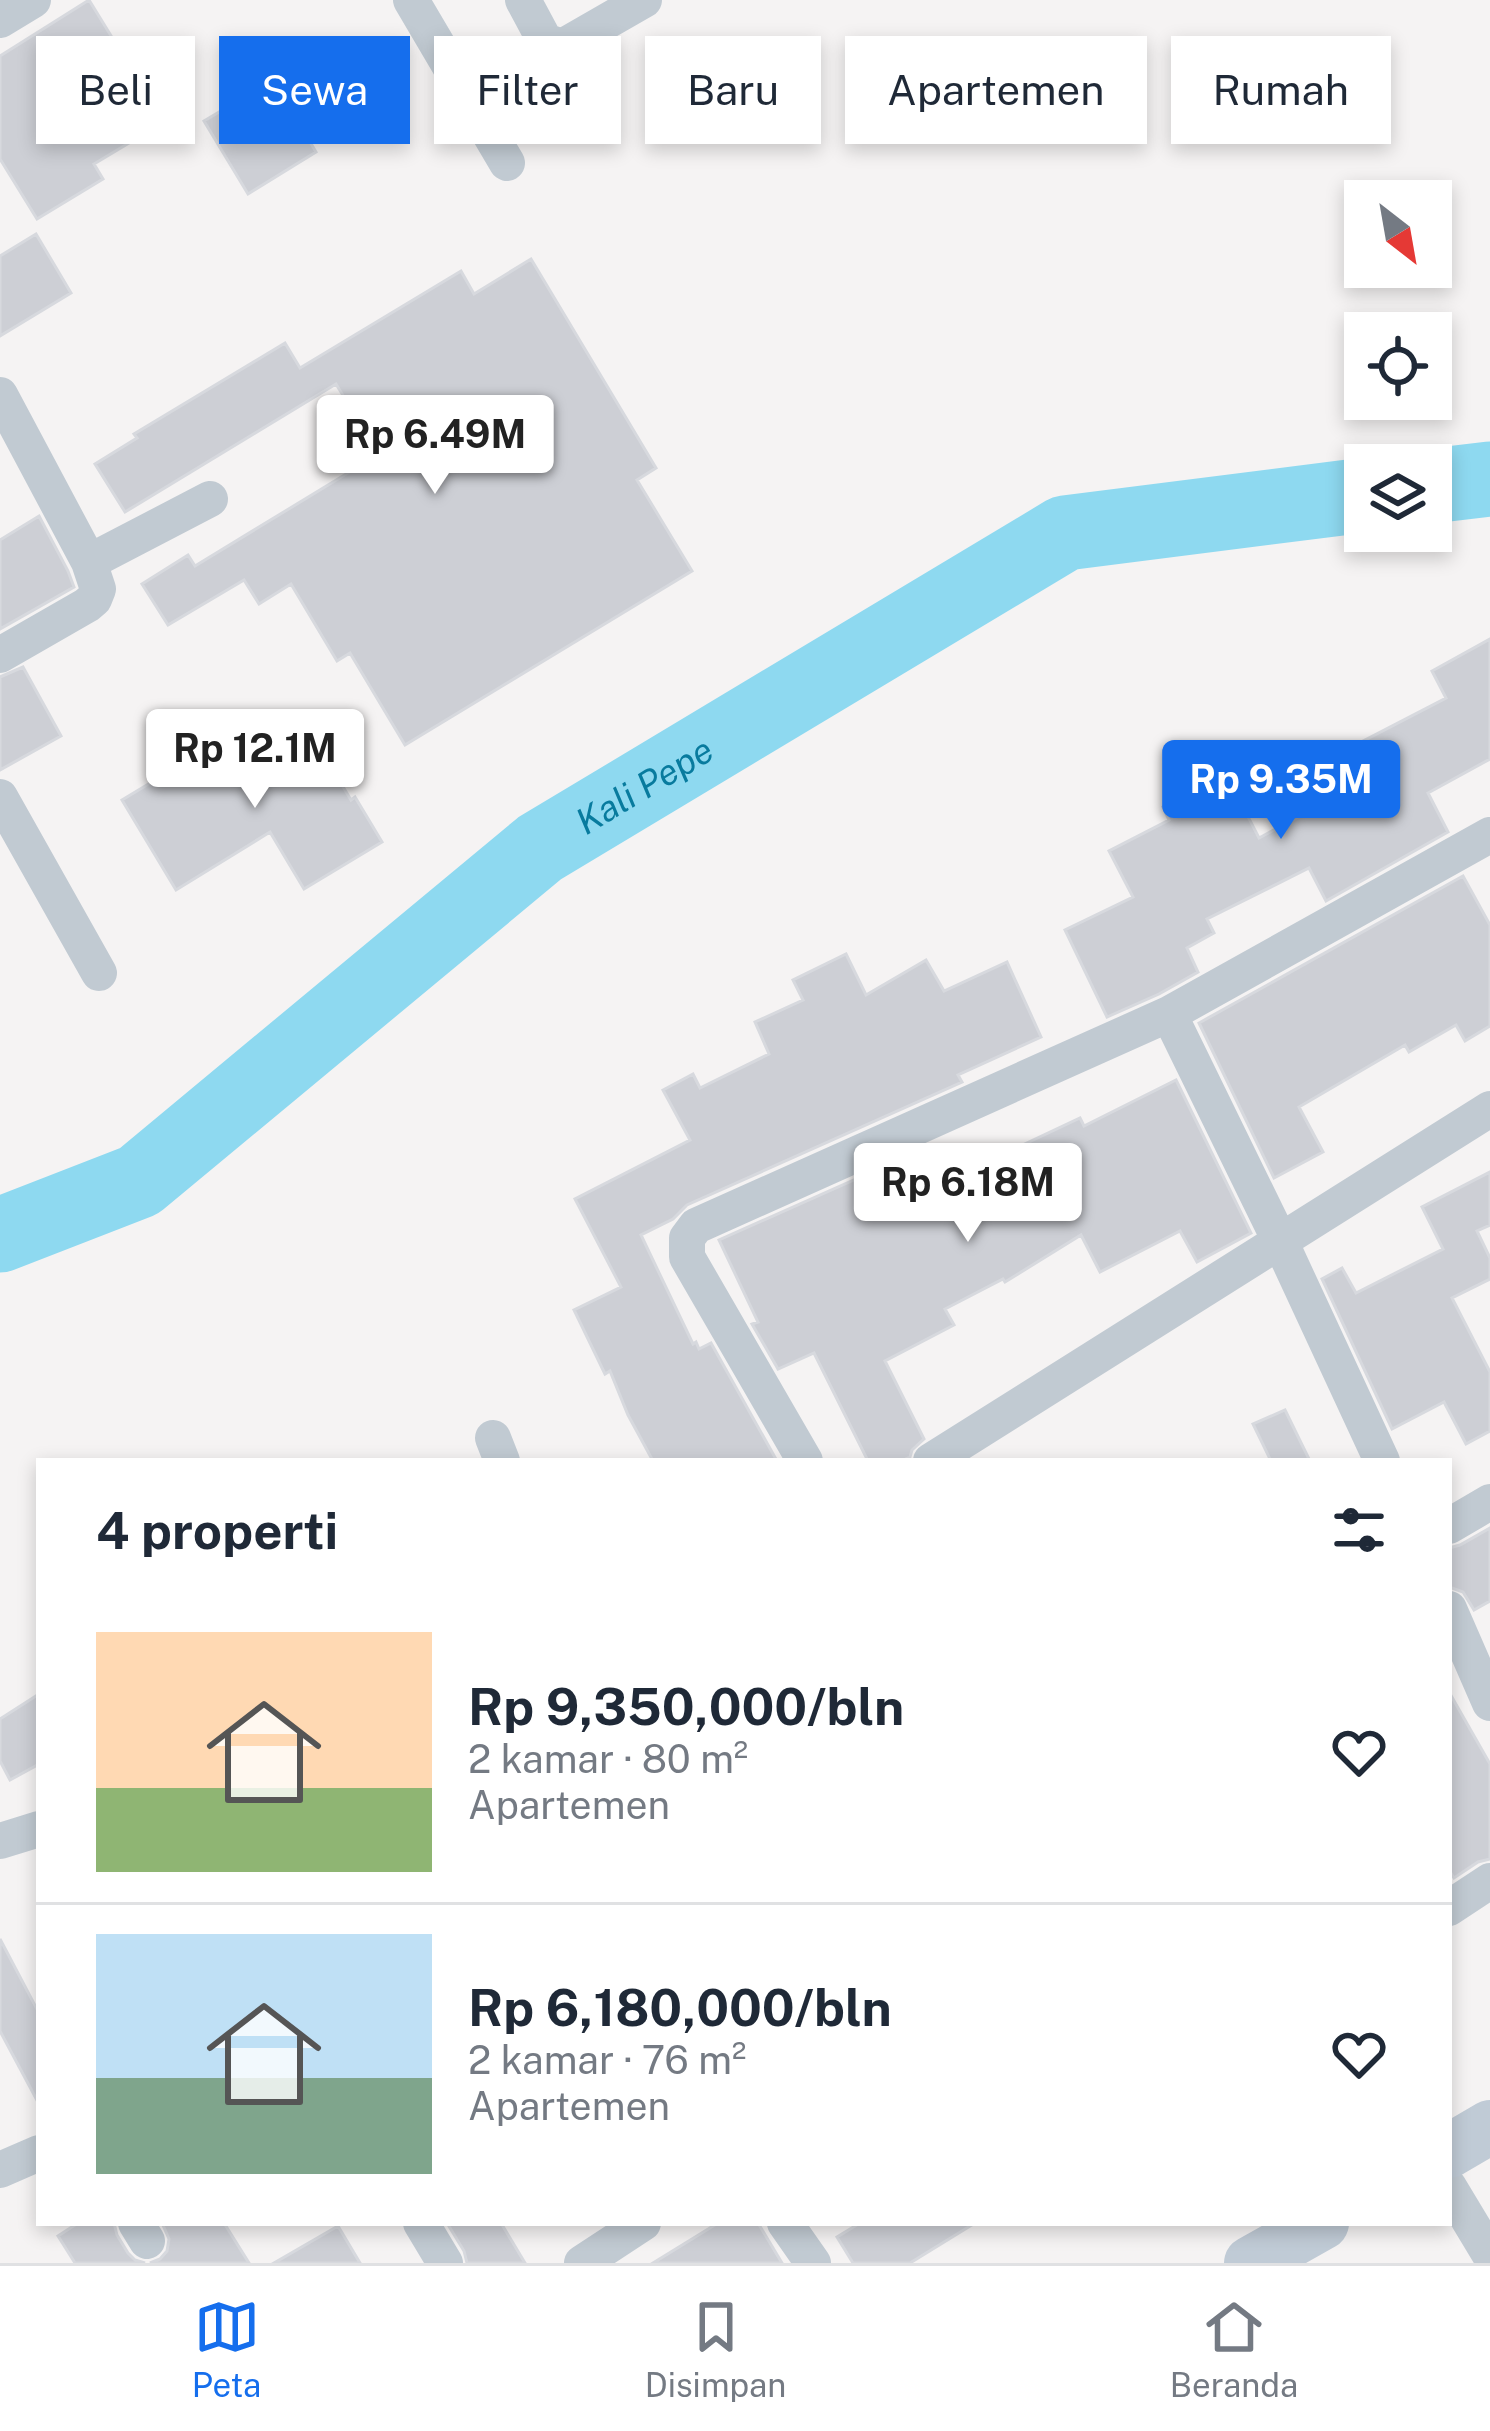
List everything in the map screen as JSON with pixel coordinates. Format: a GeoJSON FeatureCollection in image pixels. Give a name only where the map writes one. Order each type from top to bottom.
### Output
{"type":"FeatureCollection","features":[{"type":"Feature","properties":{"kind":"main road"},"geometry":{"type":"LineString","coordinates":[[1452,2149],[1490,2127]]}},
{"type":"Feature","properties":{"kind":"main road"},"geometry":{"type":"LineString","coordinates":[[1251,2263],[1317,2226]]}},
{"type":"Feature","properties":{"kind":"street"},"geometry":{"type":"LineString","coordinates":[[411,0],[507,163]]}},
{"type":"Feature","properties":{"kind":"street"},"geometry":{"type":"LineString","coordinates":[[523,0],[545,41],[562,47],[644,0]]}},
{"type":"Feature","properties":{"kind":"street"},"geometry":{"type":"LineString","coordinates":[[0,395],[89,562],[98,589],[94,599],[0,655]]}},
{"type":"Feature","properties":{"kind":"street"},"geometry":{"type":"LineString","coordinates":[[89,562],[209,499]]}},
{"type":"Feature","properties":{"kind":"street"},"geometry":{"type":"LineString","coordinates":[[0,796],[100,973]]}},
{"type":"Feature","properties":{"kind":"street"},"geometry":{"type":"LineString","coordinates":[[803,1458],[687,1257],[687,1238],[696,1226],[1169,1014],[1490,836]]}},
{"type":"Feature","properties":{"kind":"street"},"geometry":{"type":"LineString","coordinates":[[1169,1014],[1381,1458]]}},
{"type":"Feature","properties":{"kind":"street"},"geometry":{"type":"LineString","coordinates":[[936,1458],[1490,1108]]}},
{"type":"Feature","properties":{"kind":"street"},"geometry":{"type":"LineString","coordinates":[[1452,1524],[1490,1502]]}},
{"type":"Feature","properties":{"kind":"street"},"geometry":{"type":"LineString","coordinates":[[1452,1616],[1490,1703]]}},
{"type":"Feature","properties":{"kind":"street"},"geometry":{"type":"LineString","coordinates":[[0,1841],[36,1830]]}},
{"type":"Feature","properties":{"kind":"street"},"geometry":{"type":"LineString","coordinates":[[1452,1906],[1490,1881]]}},
{"type":"Feature","properties":{"kind":"street"},"geometry":{"type":"LineString","coordinates":[[0,2170],[36,2154]]}},
{"type":"Feature","properties":{"kind":"street"},"geometry":{"type":"LineString","coordinates":[[1452,2192],[1490,2255]]}},
{"type":"Feature","properties":{"kind":"street"},"geometry":{"type":"LineString","coordinates":[[423,2226],[446,2263]]}},
{"type":"Feature","properties":{"kind":"street"},"geometry":{"type":"LineString","coordinates":[[582,2263],[638,2226]]}},
{"type":"Feature","properties":{"kind":"street"},"geometry":{"type":"LineString","coordinates":[[787,2226],[813,2263]]}},
{"type":"Feature","properties":{"kind":"building"},"geometry":{"type":"Polygon","coordinates":[[[89,0],[111,36],[36,36],[36,144],[127,144],[94,164],[103,179],[37,219],[0,159],[0,56],[89,0]]]}},
{"type":"Feature","properties":{"kind":"building"},"geometry":{"type":"Polygon","coordinates":[[[219,112],[219,144],[311,144],[316,152],[248,194],[204,121],[219,112]]]}},
{"type":"Feature","properties":{"kind":"building"},"geometry":{"type":"Polygon","coordinates":[[[36,234],[71,293],[0,336],[0,256],[36,234]]]}},
{"type":"Feature","properties":{"kind":"building"},"geometry":{"type":"Polygon","coordinates":[[[531,259],[656,468],[637,480],[692,571],[405,745],[350,653],[337,661],[291,584],[259,604],[244,580],[168,625],[142,584],[188,555],[195,566],[379,454],[336,384],[125,512],[95,464],[137,438],[134,434],[285,343],[300,368],[461,271],[474,294],[531,259]]]}},
{"type":"Feature","properties":{"kind":"building"},"geometry":{"type":"Polygon","coordinates":[[[39,516],[74,587],[0,629],[0,540],[39,516]]]}},
{"type":"Feature","properties":{"kind":"building"},"geometry":{"type":"Polygon","coordinates":[[[1490,639],[1490,759],[1428,793],[1448,832],[1326,901],[1309,868],[1207,919],[1214,933],[1187,948],[1198,972],[1107,1017],[1065,930],[1133,897],[1109,851],[1169,820],[1163,807],[1226,774],[1259,838],[1361,783],[1344,751],[1446,698],[1432,671],[1490,639]]]}},
{"type":"Feature","properties":{"kind":"building"},"geometry":{"type":"Polygon","coordinates":[[[23,667],[61,736],[0,770],[0,677],[23,667]]]}},
{"type":"Feature","properties":{"kind":"building"},"geometry":{"type":"Polygon","coordinates":[[[301,717],[382,842],[304,889],[270,832],[176,890],[122,800],[190,759],[201,778],[301,717]]]}},
{"type":"Feature","properties":{"kind":"building"},"geometry":{"type":"Polygon","coordinates":[[[1463,876],[1490,925],[1490,1026],[1465,1041],[1456,1025],[1409,1052],[1405,1045],[1299,1107],[1323,1152],[1274,1178],[1199,1023],[1463,876]]]}},
{"type":"Feature","properties":{"kind":"building"},"geometry":{"type":"Polygon","coordinates":[[[846,954],[866,995],[926,960],[944,991],[1007,962],[1041,1037],[958,1075],[962,1082],[687,1205],[673,1219],[641,1235],[693,1344],[699,1349],[711,1343],[775,1458],[651,1458],[610,1371],[605,1374],[574,1310],[621,1287],[575,1199],[690,1140],[663,1090],[693,1074],[700,1088],[769,1054],[755,1022],[803,1000],[793,980],[846,954]]]}},
{"type":"Feature","properties":{"kind":"building"},"geometry":{"type":"Polygon","coordinates":[[[1176,1080],[1251,1233],[1197,1262],[1180,1231],[1100,1272],[1081,1235],[1005,1282],[945,1309],[954,1325],[885,1361],[924,1439],[908,1458],[866,1458],[814,1353],[778,1369],[752,1324],[758,1322],[719,1240],[928,1147],[947,1187],[1080,1118],[1084,1126],[1176,1080]]]}},
{"type":"Feature","properties":{"kind":"building"},"geometry":{"type":"Polygon","coordinates":[[[1490,1172],[1490,1225],[1477,1231],[1490,1258],[1490,1279],[1452,1298],[1490,1372],[1490,1431],[1466,1444],[1444,1402],[1392,1429],[1322,1279],[1342,1268],[1356,1293],[1443,1249],[1422,1207],[1490,1172]]]}},
{"type":"Feature","properties":{"kind":"building"},"geometry":{"type":"Polygon","coordinates":[[[1285,1410],[1309,1458],[1270,1458],[1253,1424],[1285,1410]]]}},
{"type":"Feature","properties":{"kind":"building"},"geometry":{"type":"Polygon","coordinates":[[[1490,1528],[1490,1601],[1474,1610],[1463,1592],[1452,1588],[1452,1547],[1490,1528]]]}},
{"type":"Feature","properties":{"kind":"building"},"geometry":{"type":"Polygon","coordinates":[[[36,1696],[36,1766],[10,1780],[0,1761],[0,1719],[36,1696]]]}},
{"type":"Feature","properties":{"kind":"building"},"geometry":{"type":"Polygon","coordinates":[[[1452,1697],[1490,1764],[1490,1859],[1454,1878],[1452,1697]]]}},
{"type":"Feature","properties":{"kind":"building"},"geometry":{"type":"Polygon","coordinates":[[[0,1939],[36,2007],[36,2098],[0,2031],[0,1939]]]}},
{"type":"Feature","properties":{"kind":"building"},"geometry":{"type":"Polygon","coordinates":[[[73,2226],[115,2226],[128,2253],[145,2263],[75,2263],[58,2236],[73,2226]]]}},
{"type":"Feature","properties":{"kind":"building"},"geometry":{"type":"Polygon","coordinates":[[[163,2226],[226,2226],[249,2263],[150,2263],[167,2251],[169,2239],[163,2226]]]}},
{"type":"Feature","properties":{"kind":"building"},"geometry":{"type":"Polygon","coordinates":[[[338,2226],[360,2263],[274,2263],[338,2226]]]}},
{"type":"Feature","properties":{"kind":"building"},"geometry":{"type":"Polygon","coordinates":[[[449,2226],[503,2226],[525,2263],[467,2263],[449,2226]]]}},
{"type":"Feature","properties":{"kind":"building"},"geometry":{"type":"Polygon","coordinates":[[[713,2226],[760,2226],[782,2263],[653,2263],[713,2226]]]}},
{"type":"Feature","properties":{"kind":"building"},"geometry":{"type":"Polygon","coordinates":[[[855,2226],[970,2226],[910,2263],[853,2263],[837,2237],[855,2226]]]}},
{"type":"Feature","properties":{"kind":"waterway","name":"Kali Pepe"},"geometry":{"type":"LineString","coordinates":[[1452,484],[1490,479]]}},
{"type":"Feature","properties":{"kind":"waterway","name":"Kali Pepe"},"geometry":{"type":"LineString","coordinates":[[0,1235],[139,1181],[540,848],[1065,533],[1344,498]]}}]}
